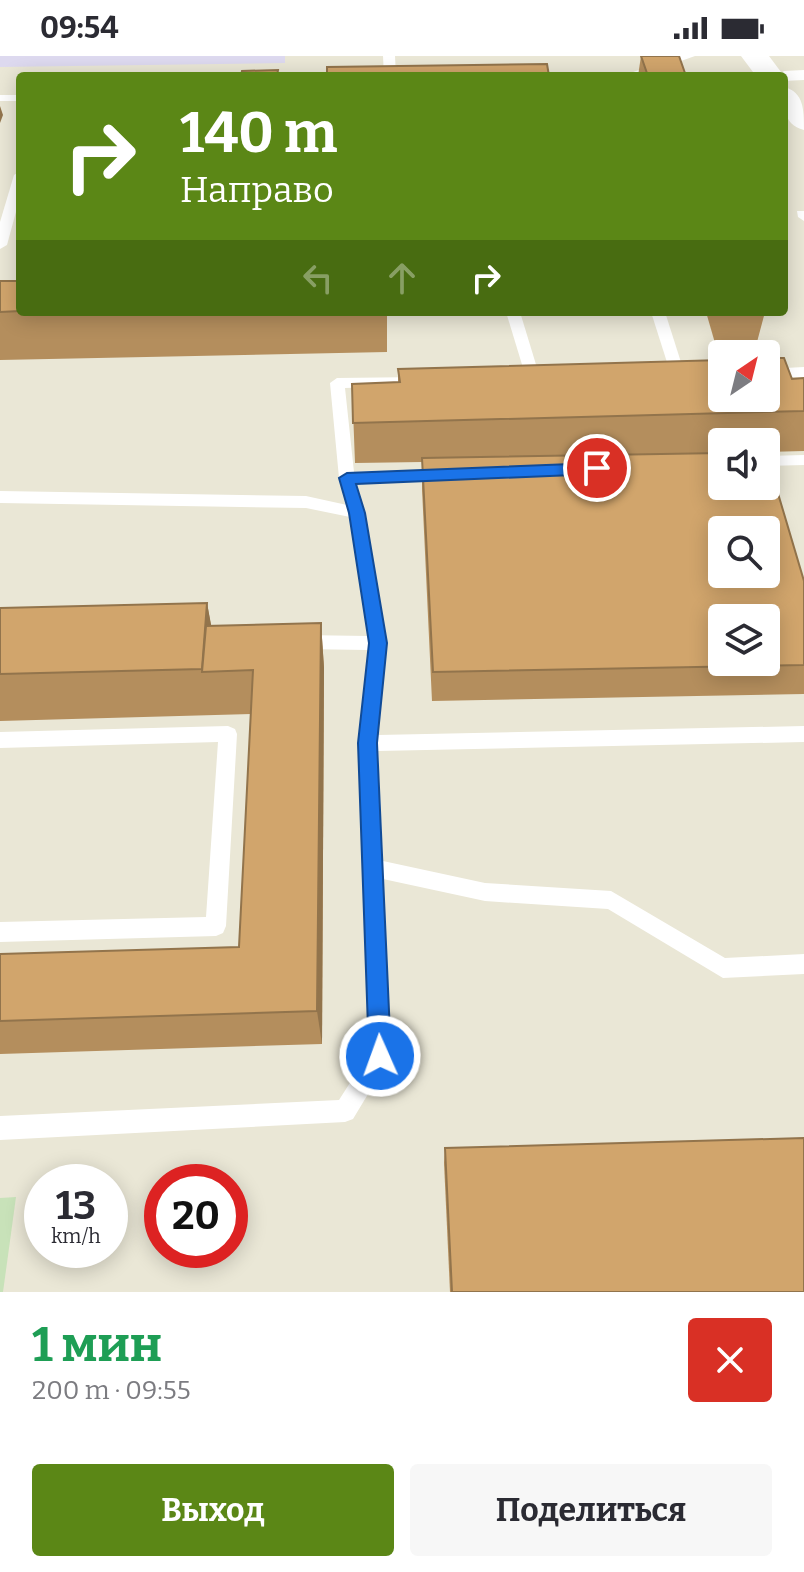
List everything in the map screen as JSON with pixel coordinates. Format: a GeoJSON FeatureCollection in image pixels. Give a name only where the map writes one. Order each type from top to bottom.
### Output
{"type":"FeatureCollection","features":[{"type":"Feature","properties":{"kind":"main road"},"geometry":{"type":"LineString","coordinates":[[788,100],[804,121]]}},
{"type":"Feature","properties":{"kind":"street"},"geometry":{"type":"LineString","coordinates":[[796,56],[804,66]]}},
{"type":"Feature","properties":{"kind":"lane"},"geometry":{"type":"LineString","coordinates":[[640,72],[689,56]]}},
{"type":"Feature","properties":{"kind":"lane"},"geometry":{"type":"LineString","coordinates":[[0,245],[16,189]]}},
{"type":"Feature","properties":{"kind":"lane"},"geometry":{"type":"LineString","coordinates":[[514,316],[534,381]]}},
{"type":"Feature","properties":{"kind":"lane"},"geometry":{"type":"LineString","coordinates":[[659,316],[679,378]]}},
{"type":"Feature","properties":{"kind":"lane"},"geometry":{"type":"LineString","coordinates":[[780,373],[804,372]]}},
{"type":"Feature","properties":{"kind":"lane"},"geometry":{"type":"LineString","coordinates":[[0,1128],[345,1111],[380,1056],[368,743],[378,643],[357,513],[347,478],[337,383],[443,382]]}},
{"type":"Feature","properties":{"kind":"lane"},"geometry":{"type":"LineString","coordinates":[[780,461],[804,460]]}},
{"type":"Feature","properties":{"kind":"lane"},"geometry":{"type":"LineString","coordinates":[[347,478],[456,474]]}},
{"type":"Feature","properties":{"kind":"lane"},"geometry":{"type":"LineString","coordinates":[[0,497],[306,502],[357,513]]}},
{"type":"Feature","properties":{"kind":"lane"},"geometry":{"type":"LineString","coordinates":[[284,642],[378,643]]}},
{"type":"Feature","properties":{"kind":"lane"},"geometry":{"type":"LineString","coordinates":[[0,740],[229,724],[216,926],[0,932]]}},
{"type":"Feature","properties":{"kind":"lane"},"geometry":{"type":"LineString","coordinates":[[368,743],[804,734]]}},
{"type":"Feature","properties":{"kind":"lane"},"geometry":{"type":"LineString","coordinates":[[373,868],[485,892],[611,900],[723,968],[804,964]]}},
{"type":"Feature","properties":{"kind":"shaded area"},"geometry":{"type":"Polygon","coordinates":[[[0,56],[285,56],[285,63],[0,67],[0,56]]]}},
{"type":"Feature","properties":{"kind":"green space"},"geometry":{"type":"Polygon","coordinates":[[[16,1197],[3,1292],[0,1292],[0,1198],[16,1197]]]}},
{"type":"Feature","properties":{"kind":"building"},"geometry":{"type":"Polygon","coordinates":[[[641,56],[679,56],[685,72],[647,72],[641,56]]]}},
{"type":"Feature","properties":{"kind":"building"},"geometry":{"type":"Polygon","coordinates":[[[547,64],[548,72],[327,72],[327,67],[547,64]]]}},
{"type":"Feature","properties":{"kind":"building"},"geometry":{"type":"Polygon","coordinates":[[[278,70],[278,72],[242,71],[278,70]]]}},
{"type":"Feature","properties":{"kind":"building"},"geometry":{"type":"Polygon","coordinates":[[[0,281],[16,281],[16,311],[0,312],[0,281]]]}},
{"type":"Feature","properties":{"kind":"building"},"geometry":{"type":"Polygon","coordinates":[[[780,358],[784,358],[792,379],[804,378],[804,411],[780,412],[780,358]]]}},
{"type":"Feature","properties":{"kind":"building"},"geometry":{"type":"Polygon","coordinates":[[[708,360],[708,412],[766,412],[353,423],[352,384],[400,382],[398,369],[708,360]]]}},
{"type":"Feature","properties":{"kind":"building"},"geometry":{"type":"Polygon","coordinates":[[[708,453],[708,500],[780,500],[804,581],[804,665],[780,665],[780,604],[708,604],[708,667],[433,672],[422,458],[708,453]]]}},
{"type":"Feature","properties":{"kind":"building"},"geometry":{"type":"Polygon","coordinates":[[[207,603],[202,669],[0,674],[0,608],[207,603]]]}},
{"type":"Feature","properties":{"kind":"building"},"geometry":{"type":"Polygon","coordinates":[[[321,623],[317,1011],[0,1021],[0,954],[239,947],[253,670],[202,672],[206,626],[321,623]]]}},
{"type":"Feature","properties":{"kind":"building"},"geometry":{"type":"Polygon","coordinates":[[[804,1138],[804,1292],[452,1292],[445,1148],[804,1138]]]}},
{"type":"Feature","properties":{"kind":"route"},"geometry":{"type":"LineString","coordinates":[[380,1056],[368,743],[378,643],[357,513],[347,478],[597,468]]}}]}
